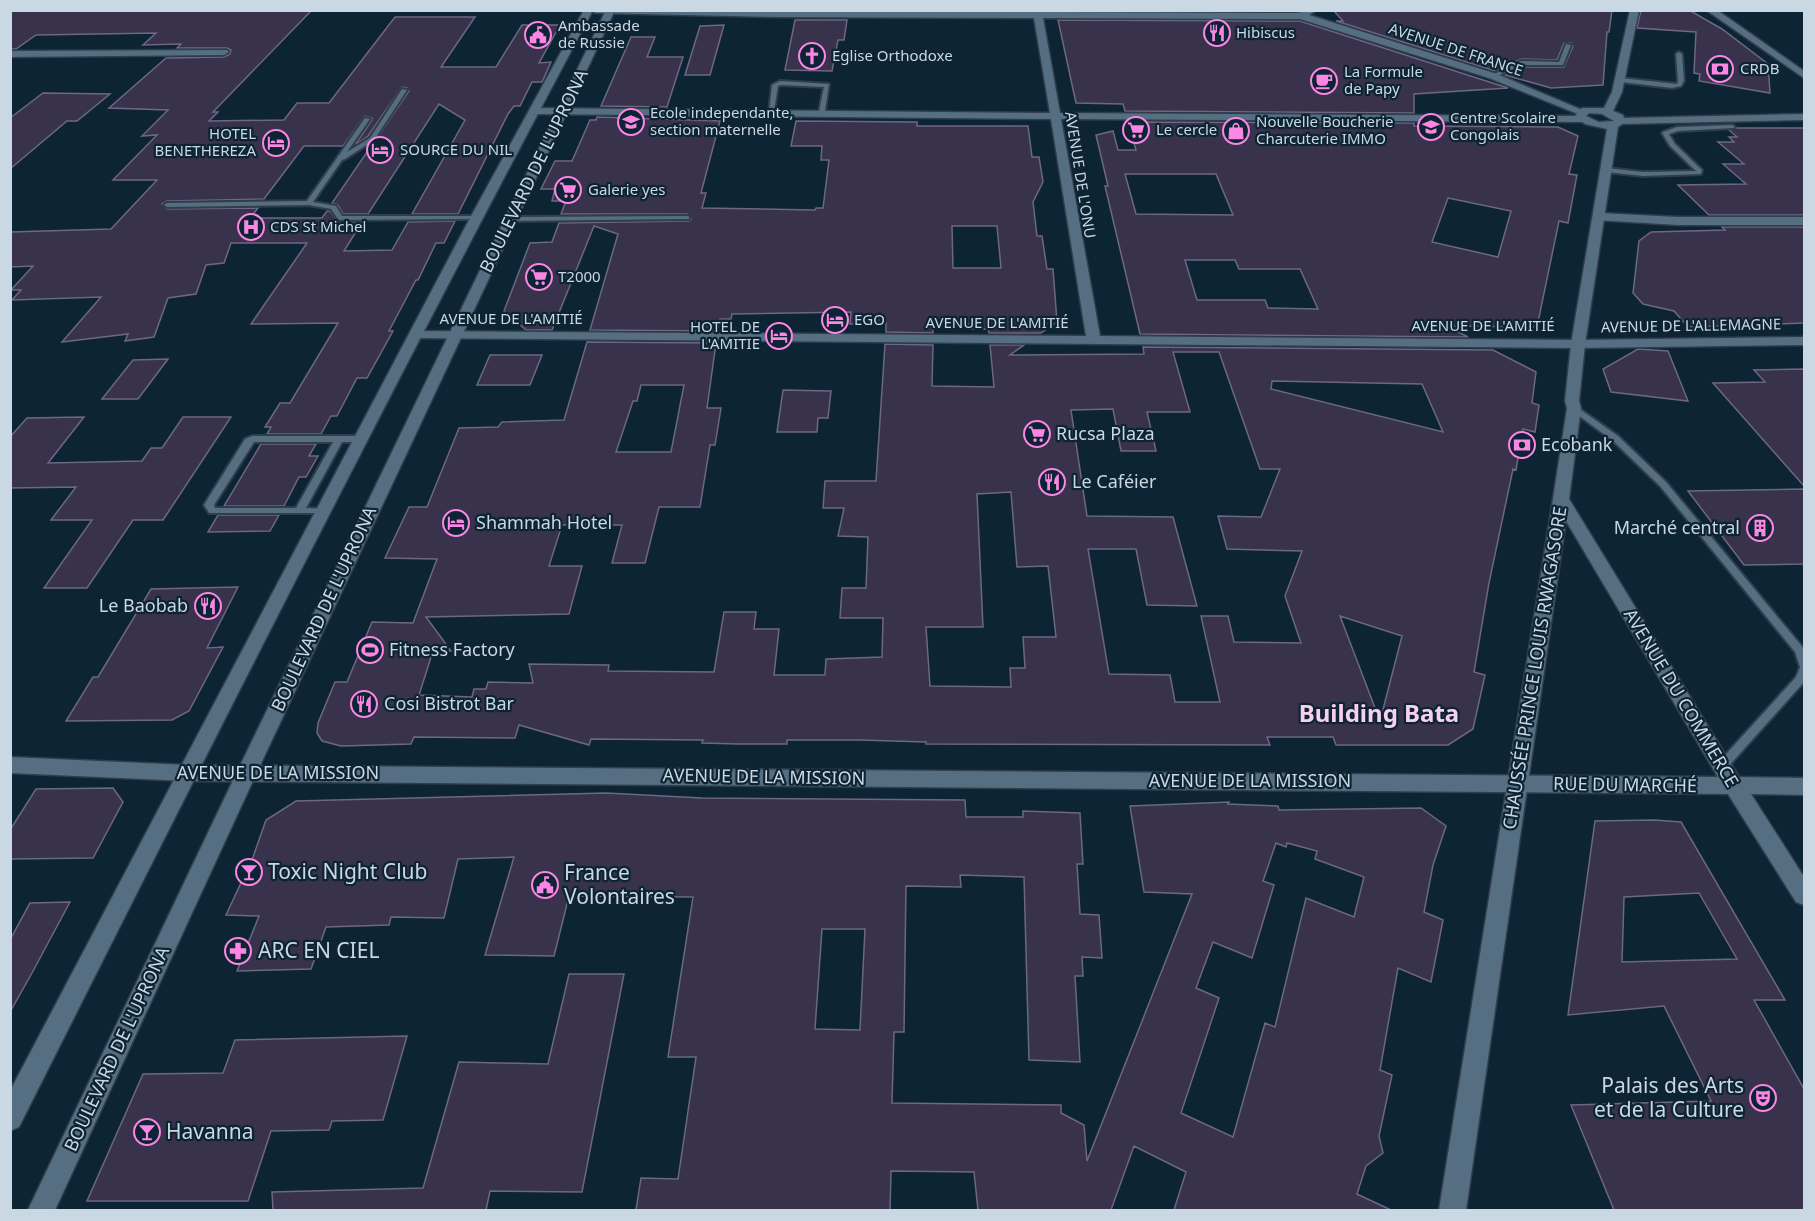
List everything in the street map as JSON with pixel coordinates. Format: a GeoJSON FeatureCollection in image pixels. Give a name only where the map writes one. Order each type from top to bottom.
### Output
{"type":"FeatureCollection","features":[{"type":"Feature","properties":{"kind":"street","name":"BOULEVARD DE L'UPRONA"},"geometry":{"type":"LineString","coordinates":[[10,1118],[476,218],[589,10]]}},
{"type":"Feature","properties":{"kind":"street"},"geometry":{"type":"LineString","coordinates":[[779,14],[798,10]]}},
{"type":"Feature","properties":{"kind":"street","name":"AVENUE DE FRANCE"},"geometry":{"type":"LineString","coordinates":[[1285,10],[1493,76],[1582,115]]}},
{"type":"Feature","properties":{"kind":"street"},"geometry":{"type":"LineString","coordinates":[[606,11],[779,14],[1300,15],[1313,10]]}},
{"type":"Feature","properties":{"kind":"street"},"geometry":{"type":"LineString","coordinates":[[1607,112],[1621,80],[1635,10]]}},
{"type":"Feature","properties":{"kind":"street"},"geometry":{"type":"LineString","coordinates":[[1710,10],[1804,75]]}},
{"type":"Feature","properties":{"kind":"street","name":"BOULEVARD DE L'UPRONA"},"geometry":{"type":"LineString","coordinates":[[41,1210],[454,335],[563,111],[606,11]]}},
{"type":"Feature","properties":{"kind":"street","name":"AVENUE DE L'ONU"},"geometry":{"type":"LineString","coordinates":[[1038,15],[1094,340]]}},
{"type":"Feature","properties":{"kind":"street"},"geometry":{"type":"LineString","coordinates":[[10,54],[224,52]]}},
{"type":"Feature","properties":{"kind":"street"},"geometry":{"type":"LineString","coordinates":[[535,111],[822,111],[1056,116],[1582,115],[1591,110],[1615,115],[1617,123]]}},
{"type":"Feature","properties":{"kind":"street"},"geometry":{"type":"LineString","coordinates":[[1582,115],[1593,124],[1804,117]]}},
{"type":"Feature","properties":{"kind":"street","name":"CHAUSSÉE PRINCE LOUIS RWAGASORE"},"geometry":{"type":"LineString","coordinates":[[1452,1210],[1561,500],[1574,408],[1572,401],[1578,344],[1606,170],[1617,123]]}},
{"type":"Feature","properties":{"kind":"street"},"geometry":{"type":"LineString","coordinates":[[1600,217],[1804,221]]}},
{"type":"Feature","properties":{"kind":"street","name":"AVENUE DE L'AMITIÉ"},"geometry":{"type":"LineString","coordinates":[[416,335],[1578,344]]}},
{"type":"Feature","properties":{"kind":"street","name":"AVENUE DE L'ALLEMAGNE"},"geometry":{"type":"LineString","coordinates":[[1578,344],[1804,341]]}},
{"type":"Feature","properties":{"kind":"street","name":"AVENUE DU COMMERCE"},"geometry":{"type":"LineString","coordinates":[[1561,500],[1734,786],[1804,895]]}},
{"type":"Feature","properties":{"kind":"street","name":"AVENUE DE LA MISSION"},"geometry":{"type":"LineString","coordinates":[[10,765],[187,773],[1517,783]]}},
{"type":"Feature","properties":{"kind":"street","name":"RUE DU MARCHÉ"},"geometry":{"type":"LineString","coordinates":[[1517,783],[1804,786]]}},
{"type":"Feature","properties":{"kind":"lane"},"geometry":{"type":"LineString","coordinates":[[1493,76],[1521,63],[1561,64],[1568,45]]}},
{"type":"Feature","properties":{"kind":"lane"},"geometry":{"type":"LineString","coordinates":[[1621,80],[1679,85],[1681,81],[1679,54]]}},
{"type":"Feature","properties":{"kind":"lane"},"geometry":{"type":"LineString","coordinates":[[771,111],[775,85],[780,83],[827,86],[822,111]]}},
{"type":"Feature","properties":{"kind":"lane"},"geometry":{"type":"LineString","coordinates":[[340,160],[372,139],[404,90]]}},
{"type":"Feature","properties":{"kind":"lane"},"geometry":{"type":"LineString","coordinates":[[309,203],[367,119]]}},
{"type":"Feature","properties":{"kind":"lane"},"geometry":{"type":"LineString","coordinates":[[1606,170],[1642,174],[1699,173],[1700,171],[1672,145],[1665,133],[1677,129],[1732,127]]}},
{"type":"Feature","properties":{"kind":"lane"},"geometry":{"type":"LineString","coordinates":[[167,205],[309,203],[334,207],[340,218],[476,218]]}},
{"type":"Feature","properties":{"kind":"lane"},"geometry":{"type":"LineString","coordinates":[[511,219],[687,218]]}},
{"type":"Feature","properties":{"kind":"lane"},"geometry":{"type":"LineString","coordinates":[[1574,408],[1615,438],[1664,484],[1800,651],[1804,665]]}},
{"type":"Feature","properties":{"kind":"lane"},"geometry":{"type":"LineString","coordinates":[[324,511],[212,511],[209,505],[248,441],[252,439],[362,439]]}},
{"type":"Feature","properties":{"kind":"lane"},"geometry":{"type":"LineString","coordinates":[[299,511],[339,439]]}},
{"type":"Feature","properties":{"kind":"lane"},"geometry":{"type":"LineString","coordinates":[[1722,766],[1801,679],[1804,670]]}},
{"type":"Feature","properties":{"kind":"building"},"geometry":{"type":"Polygon","coordinates":[[[1333,10],[1612,10],[1609,32],[1607,32],[1603,85],[1551,88],[1505,75],[1522,67],[1564,67],[1573,46],[1571,43],[1564,43],[1557,60],[1521,59],[1495,71],[1336,21],[1343,21],[1333,10]]]}},
{"type":"Feature","properties":{"kind":"building"},"geometry":{"type":"Polygon","coordinates":[[[1641,10],[1689,10],[1722,29],[1768,64],[1770,93],[1699,81],[1700,74],[1694,73],[1696,32],[1637,28],[1641,10]]]}},
{"type":"Feature","properties":{"kind":"building"},"geometry":{"type":"Polygon","coordinates":[[[10,11],[311,11],[213,112],[218,112],[209,121],[284,120],[297,103],[329,103],[395,17],[475,17],[441,67],[496,67],[522,25],[560,25],[539,63],[551,62],[542,82],[532,82],[520,106],[514,106],[508,114],[458,214],[412,214],[465,120],[439,104],[368,214],[343,214],[338,205],[332,203],[409,91],[402,87],[368,136],[355,145],[372,120],[365,116],[343,146],[304,146],[264,199],[167,201],[162,204],[167,209],[258,208],[250,218],[322,218],[327,211],[330,211],[339,222],[362,222],[344,251],[392,250],[408,222],[455,221],[444,243],[436,243],[389,331],[393,331],[367,378],[357,378],[337,416],[331,416],[321,434],[267,434],[271,427],[265,427],[280,403],[290,403],[338,323],[251,324],[307,243],[231,243],[224,263],[206,265],[196,294],[168,298],[154,337],[125,341],[128,334],[62,342],[101,297],[12,300],[21,290],[11,290],[33,266],[10,267],[10,232],[111,229],[157,180],[113,180],[157,135],[142,136],[168,110],[109,108],[166,58],[224,57],[230,54],[231,50],[227,48],[177,48],[181,44],[143,45],[156,33],[36,35],[16,49],[10,49],[10,11]]]}},
{"type":"Feature","properties":{"kind":"building"},"geometry":{"type":"Polygon","coordinates":[[[795,20],[847,20],[844,40],[838,40],[832,71],[785,70],[795,20]]]}},
{"type":"Feature","properties":{"kind":"building"},"geometry":{"type":"Polygon","coordinates":[[[1058,20],[1300,21],[1508,88],[1414,94],[1414,113],[1125,111],[1123,104],[1076,103],[1058,20]]]}},
{"type":"Feature","properties":{"kind":"building"},"geometry":{"type":"Polygon","coordinates":[[[724,25],[710,75],[685,75],[700,26],[724,25]]]}},
{"type":"Feature","properties":{"kind":"building"},"geometry":{"type":"Polygon","coordinates":[[[631,37],[655,37],[647,57],[683,57],[667,107],[601,106],[631,37]]]}},
{"type":"Feature","properties":{"kind":"building"},"geometry":{"type":"Polygon","coordinates":[[[43,93],[110,94],[77,121],[67,121],[10,169],[10,118],[43,93]]]}},
{"type":"Feature","properties":{"kind":"building"},"geometry":{"type":"Polygon","coordinates":[[[597,117],[720,121],[701,193],[706,193],[702,208],[815,210],[823,208],[829,160],[821,160],[822,146],[791,146],[796,121],[917,122],[917,126],[1028,126],[1032,157],[1039,157],[1043,182],[1033,202],[1037,236],[1042,236],[1047,269],[1053,269],[1057,322],[1041,333],[989,333],[988,329],[972,329],[971,324],[933,325],[933,333],[886,332],[886,323],[850,324],[851,312],[732,314],[731,319],[720,319],[718,331],[590,330],[618,234],[594,226],[552,330],[526,330],[504,311],[530,243],[552,242],[559,223],[689,221],[691,219],[687,214],[561,214],[566,201],[552,201],[555,189],[541,189],[555,161],[572,161],[590,120],[596,120],[597,117]],[[952,226],[953,268],[1001,268],[997,226],[952,226]]]}},
{"type":"Feature","properties":{"kind":"building"},"geometry":{"type":"Polygon","coordinates":[[[1128,122],[1414,123],[1414,126],[1558,127],[1578,136],[1569,174],[1577,175],[1568,223],[1559,221],[1537,327],[1447,326],[1468,337],[1140,334],[1105,186],[1108,186],[1096,135],[1113,131],[1118,150],[1136,150],[1128,122]],[[1125,174],[1136,214],[1233,215],[1216,174],[1125,174]],[[1448,198],[1432,242],[1498,257],[1511,211],[1448,198]],[[1185,260],[1197,300],[1265,300],[1268,308],[1318,309],[1300,269],[1239,269],[1235,260],[1185,260]]]}},
{"type":"Feature","properties":{"kind":"building"},"geometry":{"type":"Polygon","coordinates":[[[1804,128],[1804,215],[1709,215],[1678,185],[1746,184],[1723,164],[1744,164],[1718,142],[1734,142],[1729,137],[1737,137],[1729,130],[1804,128]]]}},
{"type":"Feature","properties":{"kind":"building"},"geometry":{"type":"Polygon","coordinates":[[[1722,227],[1804,227],[1804,323],[1688,327],[1674,311],[1643,304],[1633,293],[1639,241],[1651,232],[1725,230],[1722,227]]]}},
{"type":"Feature","properties":{"kind":"building"},"geometry":{"type":"Polygon","coordinates":[[[587,342],[716,343],[707,408],[721,408],[715,445],[710,445],[700,507],[659,507],[645,563],[612,563],[622,525],[562,525],[549,566],[582,566],[569,614],[426,617],[451,651],[433,651],[419,695],[472,697],[474,689],[486,689],[488,682],[533,683],[529,664],[609,665],[608,671],[714,672],[724,612],[756,612],[754,629],[779,629],[774,675],[825,675],[826,659],[882,657],[883,618],[840,618],[842,588],[866,588],[868,537],[838,536],[844,508],[823,508],[825,481],[876,481],[885,344],[933,345],[932,386],[994,387],[990,345],[1024,345],[1010,355],[1144,354],[1143,347],[1493,350],[1536,372],[1532,403],[1539,405],[1535,432],[1523,429],[1516,470],[1513,469],[1489,583],[1474,672],[1485,675],[1473,729],[1448,745],[1336,745],[1333,737],[1267,737],[1270,745],[926,744],[926,742],[859,740],[787,740],[787,744],[738,744],[702,743],[703,740],[591,739],[589,745],[519,725],[515,738],[414,737],[411,744],[341,746],[322,741],[317,733],[318,723],[335,682],[347,682],[372,622],[413,623],[437,559],[385,558],[409,507],[427,507],[459,428],[498,427],[502,422],[564,420],[587,342]],[[1173,352],[1190,412],[1147,412],[1156,451],[1121,451],[1113,409],[1071,410],[1087,516],[1173,517],[1197,606],[1147,605],[1136,549],[1088,549],[1109,674],[1170,675],[1175,702],[1220,702],[1201,616],[1228,616],[1234,642],[1301,643],[1285,596],[1302,551],[1227,549],[1218,516],[1261,517],[1280,469],[1260,469],[1219,352],[1173,352]],[[1272,381],[1271,389],[1443,432],[1422,384],[1272,381]],[[641,385],[637,401],[633,401],[616,452],[671,452],[684,385],[641,385]],[[1011,492],[977,494],[983,627],[926,627],[930,686],[1011,687],[1010,668],[1025,668],[1023,637],[1056,637],[1048,566],[1017,567],[1011,492]],[[1340,616],[1380,721],[1402,636],[1340,616]]]}},
{"type":"Feature","properties":{"kind":"building"},"geometry":{"type":"Polygon","coordinates":[[[1638,349],[1668,351],[1688,401],[1611,392],[1603,369],[1638,349]]]}},
{"type":"Feature","properties":{"kind":"building"},"geometry":{"type":"Polygon","coordinates":[[[490,355],[542,355],[530,385],[477,385],[490,355]]]}},
{"type":"Feature","properties":{"kind":"building"},"geometry":{"type":"Polygon","coordinates":[[[168,359],[138,399],[102,399],[133,360],[168,359]]]}},
{"type":"Feature","properties":{"kind":"building"},"geometry":{"type":"Polygon","coordinates":[[[1804,369],[1804,486],[1713,383],[1765,382],[1754,370],[1804,369]]]}},
{"type":"Feature","properties":{"kind":"building"},"geometry":{"type":"Polygon","coordinates":[[[783,390],[831,391],[828,418],[818,418],[817,432],[777,432],[783,390]]]}},
{"type":"Feature","properties":{"kind":"building"},"geometry":{"type":"Polygon","coordinates":[[[84,417],[48,463],[142,461],[151,448],[162,448],[183,417],[231,417],[163,520],[133,520],[87,588],[44,588],[92,520],[51,520],[76,487],[10,488],[10,437],[27,418],[84,417]]]}},
{"type":"Feature","properties":{"kind":"building"},"geometry":{"type":"Polygon","coordinates":[[[261,444],[316,444],[309,456],[318,456],[306,477],[299,477],[284,506],[224,506],[261,444]]]}},
{"type":"Feature","properties":{"kind":"building","name":"Marché central"},"geometry":{"type":"Polygon","coordinates":[[[1804,489],[1804,564],[1744,565],[1688,491],[1804,489]]]}},
{"type":"Feature","properties":{"kind":"building"},"geometry":{"type":"Polygon","coordinates":[[[218,515],[279,515],[270,531],[208,532],[218,515]]]}},
{"type":"Feature","properties":{"kind":"building"},"geometry":{"type":"Polygon","coordinates":[[[238,587],[207,648],[223,647],[189,711],[172,720],[66,721],[93,677],[98,677],[151,589],[238,587]]]}},
{"type":"Feature","properties":{"kind":"building"},"geometry":{"type":"Polygon","coordinates":[[[113,788],[123,802],[93,858],[10,859],[10,830],[36,789],[113,788]]]}},
{"type":"Feature","properties":{"kind":"building"},"geometry":{"type":"Polygon","coordinates":[[[606,793],[702,798],[965,800],[966,817],[1023,817],[1023,811],[1080,813],[1083,864],[1077,864],[1080,914],[1099,915],[1102,958],[1082,957],[1083,976],[1075,976],[1080,1062],[1029,1060],[1024,877],[960,875],[961,887],[906,886],[904,1032],[894,1032],[892,1103],[1061,1105],[1061,1113],[1084,1125],[1087,1161],[1192,894],[1144,892],[1130,806],[1229,802],[1228,804],[1278,806],[1279,810],[1421,808],[1446,826],[1433,865],[1424,912],[1443,920],[1431,982],[1398,968],[1380,1070],[1392,1075],[1379,1136],[1383,1153],[1366,1166],[1357,1194],[1391,1210],[1174,1210],[1186,1172],[1134,1146],[1111,1210],[978,1210],[974,1172],[891,1171],[890,1210],[636,1210],[641,1178],[678,1179],[696,1057],[668,1057],[693,897],[569,896],[554,956],[485,955],[514,857],[458,859],[444,918],[391,917],[389,925],[326,927],[311,969],[237,971],[259,916],[226,915],[253,857],[266,820],[296,801],[606,793]],[[1276,843],[1263,881],[1274,885],[1252,958],[1213,942],[1196,988],[1219,998],[1181,1113],[1233,1137],[1265,1023],[1275,1027],[1306,898],[1354,917],[1364,877],[1315,859],[1317,851],[1287,843],[1286,847],[1276,843]],[[822,929],[815,1029],[860,1030],[865,929],[822,929]]]}},
{"type":"Feature","properties":{"kind":"building"},"geometry":{"type":"Polygon","coordinates":[[[1595,821],[1681,822],[1785,1000],[1754,1000],[1804,1089],[1804,1210],[1614,1210],[1571,1105],[1711,1101],[1664,1006],[1568,1015],[1595,821]],[[1699,893],[1624,897],[1622,962],[1737,959],[1699,893]]]}},
{"type":"Feature","properties":{"kind":"building"},"geometry":{"type":"Polygon","coordinates":[[[70,902],[10,1012],[10,940],[30,903],[70,902]]]}},
{"type":"Feature","properties":{"kind":"building"},"geometry":{"type":"Polygon","coordinates":[[[569,974],[624,974],[582,1192],[490,1191],[486,1210],[273,1210],[272,1192],[423,1188],[459,1062],[548,1064],[569,974]]]}},
{"type":"Feature","properties":{"kind":"building"},"geometry":{"type":"Polygon","coordinates":[[[407,1036],[383,1120],[332,1121],[329,1130],[271,1131],[248,1201],[87,1201],[143,1074],[223,1073],[235,1040],[407,1036]]]}},
{"type":"Feature","properties":{"kind":"place","name":"Hibiscus"},"geometry":{"type":"Point","coordinates":[1217,33]}},
{"type":"Feature","properties":{"kind":"place","name":"Ambassade de Russie"},"geometry":{"type":"Point","coordinates":[538,35]}},
{"type":"Feature","properties":{"kind":"place","name":"Eglise Orthodoxe"},"geometry":{"type":"Point","coordinates":[812,56]}},
{"type":"Feature","properties":{"kind":"place","name":"CRDB"},"geometry":{"type":"Point","coordinates":[1720,69]}},
{"type":"Feature","properties":{"kind":"place","name":"La Formule de Papy"},"geometry":{"type":"Point","coordinates":[1324,81]}},
{"type":"Feature","properties":{"kind":"place","name":"Ecole independante, section maternelle"},"geometry":{"type":"Point","coordinates":[631,122]}},
{"type":"Feature","properties":{"kind":"place","name":"Centre Scolaire Congolais"},"geometry":{"type":"Point","coordinates":[1431,127]}},
{"type":"Feature","properties":{"kind":"place","name":"Le cercle"},"geometry":{"type":"Point","coordinates":[1136,130]}},
{"type":"Feature","properties":{"kind":"place","name":"Nouvelle Boucherie Charcuterie IMMO"},"geometry":{"type":"Point","coordinates":[1236,131]}},
{"type":"Feature","properties":{"kind":"place","name":"HOTEL BENETHEREZA"},"geometry":{"type":"Point","coordinates":[276,143]}},
{"type":"Feature","properties":{"kind":"place","name":"SOURCE DU NIL"},"geometry":{"type":"Point","coordinates":[380,150]}},
{"type":"Feature","properties":{"kind":"place","name":"Galerie yes"},"geometry":{"type":"Point","coordinates":[568,190]}},
{"type":"Feature","properties":{"kind":"place","name":"CDS St Michel"},"geometry":{"type":"Point","coordinates":[251,227]}},
{"type":"Feature","properties":{"kind":"place","name":"T2000"},"geometry":{"type":"Point","coordinates":[539,277]}},
{"type":"Feature","properties":{"kind":"place","name":"EGO"},"geometry":{"type":"Point","coordinates":[835,320]}},
{"type":"Feature","properties":{"kind":"place","name":"HOTEL DE L'AMITIE"},"geometry":{"type":"Point","coordinates":[779,336]}},
{"type":"Feature","properties":{"kind":"place","name":"Rucsa Plaza"},"geometry":{"type":"Point","coordinates":[1037,434]}},
{"type":"Feature","properties":{"kind":"place","name":"Ecobank"},"geometry":{"type":"Point","coordinates":[1522,445]}},
{"type":"Feature","properties":{"kind":"place","name":"Le Caféier"},"geometry":{"type":"Point","coordinates":[1052,482]}},
{"type":"Feature","properties":{"kind":"place","name":"Shammah Hotel"},"geometry":{"type":"Point","coordinates":[456,523]}},
{"type":"Feature","properties":{"kind":"place","name":"Marché central"},"geometry":{"type":"Point","coordinates":[1760,528]}},
{"type":"Feature","properties":{"kind":"place","name":"Le Baobab"},"geometry":{"type":"Point","coordinates":[208,606]}},
{"type":"Feature","properties":{"kind":"place","name":"Fitness Factory"},"geometry":{"type":"Point","coordinates":[370,650]}},
{"type":"Feature","properties":{"kind":"place","name":"Cosi Bistrot Bar"},"geometry":{"type":"Point","coordinates":[364,704]}},
{"type":"Feature","properties":{"kind":"place","name":"Toxic Night Club"},"geometry":{"type":"Point","coordinates":[249,872]}},
{"type":"Feature","properties":{"kind":"place","name":"France Volontaires"},"geometry":{"type":"Point","coordinates":[545,885]}},
{"type":"Feature","properties":{"kind":"place","name":"ARC EN CIEL"},"geometry":{"type":"Point","coordinates":[238,951]}},
{"type":"Feature","properties":{"kind":"place","name":"Palais des Arts et de la Culture"},"geometry":{"type":"Point","coordinates":[1763,1098]}},
{"type":"Feature","properties":{"kind":"place","name":"Havanna"},"geometry":{"type":"Point","coordinates":[147,1132]}},
{"type":"Feature","properties":{"kind":"district","name":"Building Bata"},"geometry":{"type":"Point","coordinates":[1379,714]}}]}
